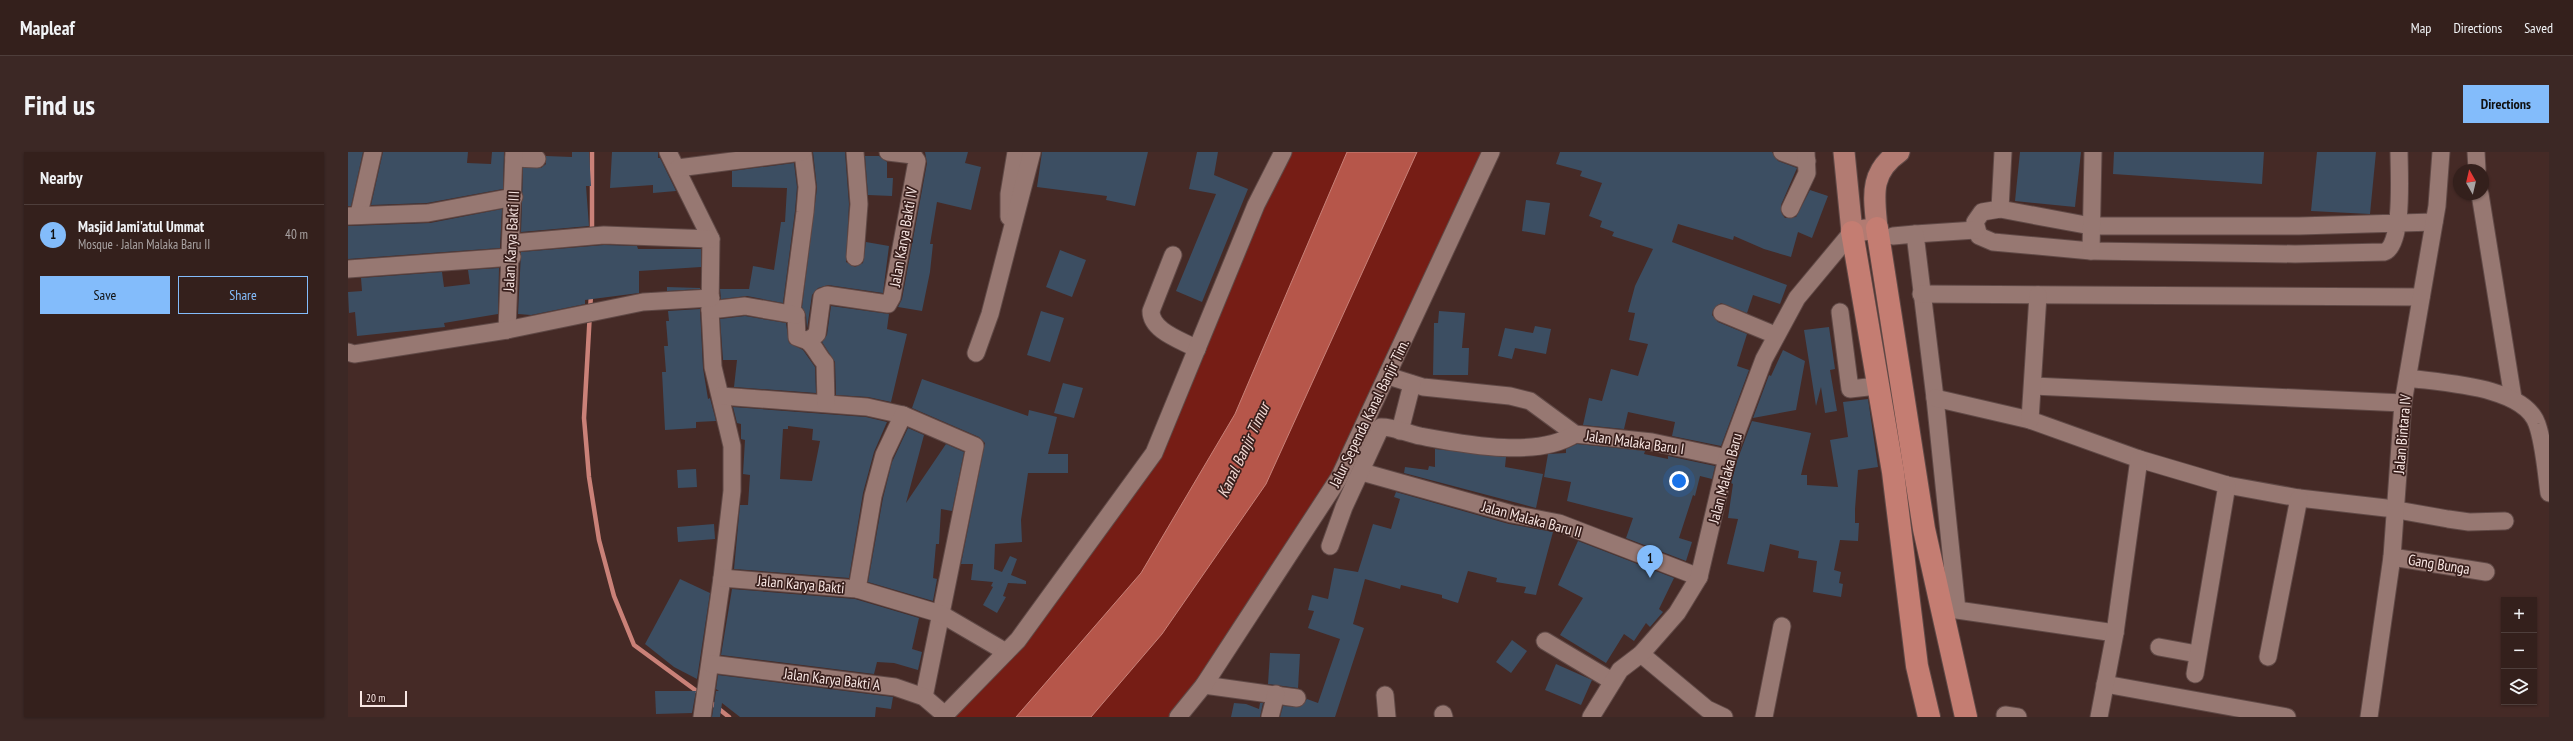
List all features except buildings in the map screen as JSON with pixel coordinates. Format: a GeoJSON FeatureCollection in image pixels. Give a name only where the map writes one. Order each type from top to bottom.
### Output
{"type":"FeatureCollection","features":[{"type":"Feature","properties":{"kind":"highway"},"geometry":{"type":"LineString","coordinates":[[1852,232],[1877,386],[1893,472],[1917,666],[1928,717]]}},
{"type":"Feature","properties":{"kind":"highway"},"geometry":{"type":"LineString","coordinates":[[1885,232],[1924,529],[1966,717]]}},
{"type":"Feature","properties":{"kind":"main road"},"geometry":{"type":"LineString","coordinates":[[1844,152],[1852,232],[1885,232],[1875,185],[1887,154]]}},
{"type":"Feature","properties":{"kind":"street"},"geometry":{"type":"LineString","coordinates":[[373,152],[354,215],[428,213],[514,198]]}},
{"type":"Feature","properties":{"kind":"street"},"geometry":{"type":"LineString","coordinates":[[668,152],[678,168],[711,239],[710,304],[713,367],[732,446],[733,464],[722,578],[708,687],[702,716]]}},
{"type":"Feature","properties":{"kind":"street"},"geometry":{"type":"LineString","coordinates":[[678,168],[803,152],[807,187],[802,243],[792,310],[796,315],[797,337],[808,341],[817,349],[819,357],[825,363],[826,403]]}},
{"type":"Feature","properties":{"kind":"street"},"geometry":{"type":"LineString","coordinates":[[855,152],[859,204],[855,257]]}},
{"type":"Feature","properties":{"kind":"street","name":"Jalan Karya Bakti IV"},"geometry":{"type":"LineString","coordinates":[[808,341],[817,334],[821,300],[824,296],[888,304],[890,302],[917,161],[913,155],[888,152]]}},
{"type":"Feature","properties":{"kind":"street"},"geometry":{"type":"LineString","coordinates":[[1010,238],[1008,208],[1016,152]]}},
{"type":"Feature","properties":{"kind":"street"},"geometry":{"type":"LineString","coordinates":[[976,353],[990,314],[1032,152]]}},
{"type":"Feature","properties":{"kind":"street"},"geometry":{"type":"LineString","coordinates":[[944,716],[1018,640],[1154,453],[1256,204],[1283,152]]}},
{"type":"Feature","properties":{"kind":"street","name":"Jalur Sependa Kanal Banjir Tim."},"geometry":{"type":"LineString","coordinates":[[1178,717],[1204,685],[1339,478],[1388,376],[1491,152]]}},
{"type":"Feature","properties":{"kind":"street"},"geometry":{"type":"LineString","coordinates":[[1782,152],[1806,156],[1807,173],[1790,209]]}},
{"type":"Feature","properties":{"kind":"street"},"geometry":{"type":"LineString","coordinates":[[2000,209],[2003,152]]}},
{"type":"Feature","properties":{"kind":"street"},"geometry":{"type":"LineString","coordinates":[[2091,251],[2093,152]]}},
{"type":"Feature","properties":{"kind":"street"},"geometry":{"type":"LineString","coordinates":[[2399,152],[2399,221],[2392,246],[2388,251],[2295,254],[2091,251],[1993,242],[1979,236],[1976,230],[1975,222],[1982,212],[2000,209],[2091,226],[2299,226],[2399,221],[2434,222]]}},
{"type":"Feature","properties":{"kind":"street","name":"Jalan Bintara IV"},"geometry":{"type":"LineString","coordinates":[[2369,717],[2392,557],[2403,403],[2434,222],[2441,152]]}},
{"type":"Feature","properties":{"kind":"street"},"geometry":{"type":"LineString","coordinates":[[2476,152],[2477,164]]}},
{"type":"Feature","properties":{"kind":"street"},"geometry":{"type":"LineString","coordinates":[[514,155],[537,159]]}},
{"type":"Feature","properties":{"kind":"street","name":"Jalan Karya Bakti III"},"geometry":{"type":"LineString","coordinates":[[507,330],[512,250],[514,155]]}},
{"type":"Feature","properties":{"kind":"street"},"geometry":{"type":"LineString","coordinates":[[2481,200],[2513,398]]}},
{"type":"Feature","properties":{"kind":"street"},"geometry":{"type":"LineString","coordinates":[[2295,254],[2299,226]]}},
{"type":"Feature","properties":{"kind":"street"},"geometry":{"type":"LineString","coordinates":[[1885,232],[1915,234],[1976,230]]}},
{"type":"Feature","properties":{"kind":"street","name":"Jalan Malaka Baru"},"geometry":{"type":"LineString","coordinates":[[1591,717],[1620,670],[1641,654],[1677,613],[1699,577],[1727,458],[1764,359],[1775,335],[1797,298],[1852,232]]}},
{"type":"Feature","properties":{"kind":"street"},"geometry":{"type":"LineString","coordinates":[[1915,234],[1921,294],[1936,398],[1957,610],[2115,633]]}},
{"type":"Feature","properties":{"kind":"street"},"geometry":{"type":"LineString","coordinates":[[348,269],[512,250],[581,237],[604,235],[711,239]]}},
{"type":"Feature","properties":{"kind":"street"},"geometry":{"type":"LineString","coordinates":[[1173,255],[1151,311],[1151,319],[1156,326],[1197,349]]}},
{"type":"Feature","properties":{"kind":"street"},"geometry":{"type":"LineString","coordinates":[[1921,294],[2421,297]]}},
{"type":"Feature","properties":{"kind":"street"},"geometry":{"type":"LineString","coordinates":[[2030,420],[2038,295]]}},
{"type":"Feature","properties":{"kind":"street"},"geometry":{"type":"LineString","coordinates":[[348,352],[354,354],[507,330],[660,300],[745,306],[796,315]]}},
{"type":"Feature","properties":{"kind":"street"},"geometry":{"type":"LineString","coordinates":[[1840,312],[1850,390],[1877,386]]}},
{"type":"Feature","properties":{"kind":"street"},"geometry":{"type":"LineString","coordinates":[[1722,313],[1775,335]]}},
{"type":"Feature","properties":{"kind":"street","name":"Jalan Malaka Baru I"},"geometry":{"type":"LineString","coordinates":[[1388,376],[1423,388],[1510,396],[1530,401],[1575,434],[1652,442],[1727,458]]}},
{"type":"Feature","properties":{"kind":"street"},"geometry":{"type":"LineString","coordinates":[[2408,378],[2467,386],[2513,398],[2529,410],[2538,424],[2549,493]]}},
{"type":"Feature","properties":{"kind":"street"},"geometry":{"type":"LineString","coordinates":[[1400,431],[1412,384]]}},
{"type":"Feature","properties":{"kind":"street"},"geometry":{"type":"LineString","coordinates":[[2033,386],[2403,403]]}},
{"type":"Feature","properties":{"kind":"street"},"geometry":{"type":"LineString","coordinates":[[721,396],[826,403],[903,415],[975,446],[924,697]]}},
{"type":"Feature","properties":{"kind":"street"},"geometry":{"type":"LineString","coordinates":[[1936,398],[2030,420],[2139,459],[2227,485],[2299,498],[2396,510],[2469,522],[2505,521]]}},
{"type":"Feature","properties":{"kind":"street"},"geometry":{"type":"LineString","coordinates":[[857,589],[873,496],[884,455],[903,415]]}},
{"type":"Feature","properties":{"kind":"street"},"geometry":{"type":"LineString","coordinates":[[1330,546],[1344,507],[1362,472],[1382,427],[1462,443],[1525,447],[1557,443],[1575,434]]}},
{"type":"Feature","properties":{"kind":"street"},"geometry":{"type":"LineString","coordinates":[[2100,717],[2115,633],[2139,459]]}},
{"type":"Feature","properties":{"kind":"street","name":"Jalan Malaka Baru II"},"geometry":{"type":"LineString","coordinates":[[1362,472],[1512,514],[1559,523],[1699,577]]}},
{"type":"Feature","properties":{"kind":"street"},"geometry":{"type":"LineString","coordinates":[[2195,674],[2197,654],[2227,485]]}},
{"type":"Feature","properties":{"kind":"street"},"geometry":{"type":"LineString","coordinates":[[2268,657],[2299,498]]}},
{"type":"Feature","properties":{"kind":"street","name":"Gang Bunga"},"geometry":{"type":"LineString","coordinates":[[2392,557],[2486,572]]}},
{"type":"Feature","properties":{"kind":"street","name":"Jalan Karya Bakti"},"geometry":{"type":"LineString","coordinates":[[722,578],[857,589],[941,614],[1006,652]]}},
{"type":"Feature","properties":{"kind":"street"},"geometry":{"type":"LineString","coordinates":[[1764,717],[1782,626]]}},
{"type":"Feature","properties":{"kind":"street"},"geometry":{"type":"LineString","coordinates":[[1545,641],[1612,681]]}},
{"type":"Feature","properties":{"kind":"street"},"geometry":{"type":"LineString","coordinates":[[2159,647],[2197,654]]}},
{"type":"Feature","properties":{"kind":"street"},"geometry":{"type":"LineString","coordinates":[[1641,654],[1705,713],[1724,717]]}},
{"type":"Feature","properties":{"kind":"street","name":"Jalan Karya Bakti A"},"geometry":{"type":"LineString","coordinates":[[711,664],[895,686],[924,697],[944,716]]}},
{"type":"Feature","properties":{"kind":"street"},"geometry":{"type":"LineString","coordinates":[[2105,684],[2287,717]]}},
{"type":"Feature","properties":{"kind":"street"},"geometry":{"type":"LineString","coordinates":[[1204,685],[1297,698]]}},
{"type":"Feature","properties":{"kind":"street"},"geometry":{"type":"LineString","coordinates":[[1270,717],[1276,694]]}},
{"type":"Feature","properties":{"kind":"street"},"geometry":{"type":"LineString","coordinates":[[1385,695],[1387,717]]}},
{"type":"Feature","properties":{"kind":"shaded area"},"geometry":{"type":"Polygon","coordinates":[[[1283,152],[1347,152],[1235,414],[1141,573],[1016,717],[947,717],[1154,453],[1283,152]]]}},
{"type":"Feature","properties":{"kind":"shaded area"},"geometry":{"type":"Polygon","coordinates":[[[1417,152],[1491,152],[1353,448],[1178,717],[1091,717],[1162,634],[1266,484],[1417,152]]]}},
{"type":"Feature","properties":{"kind":"water","name":"Kanal Banjir Timur"},"geometry":{"type":"Polygon","coordinates":[[[1347,152],[1417,152],[1266,484],[1162,634],[1091,717],[1016,717],[1141,573],[1235,414],[1347,152]]]}},
{"type":"Feature","properties":{"kind":"waterway"},"geometry":{"type":"LineString","coordinates":[[592,152],[592,232]]}},
{"type":"Feature","properties":{"kind":"waterway"},"geometry":{"type":"LineString","coordinates":[[591,294],[584,418],[589,477],[599,540],[614,596],[634,645],[702,695]]}},
{"type":"Feature","properties":{"kind":"waterway"},"geometry":{"type":"LineString","coordinates":[[709,701],[729,717]]}},
{"type":"Feature","properties":{"kind":"place","name":"Masjid Jami'atul Ummat"},"geometry":{"type":"Point","coordinates":[1650,578]}}]}
